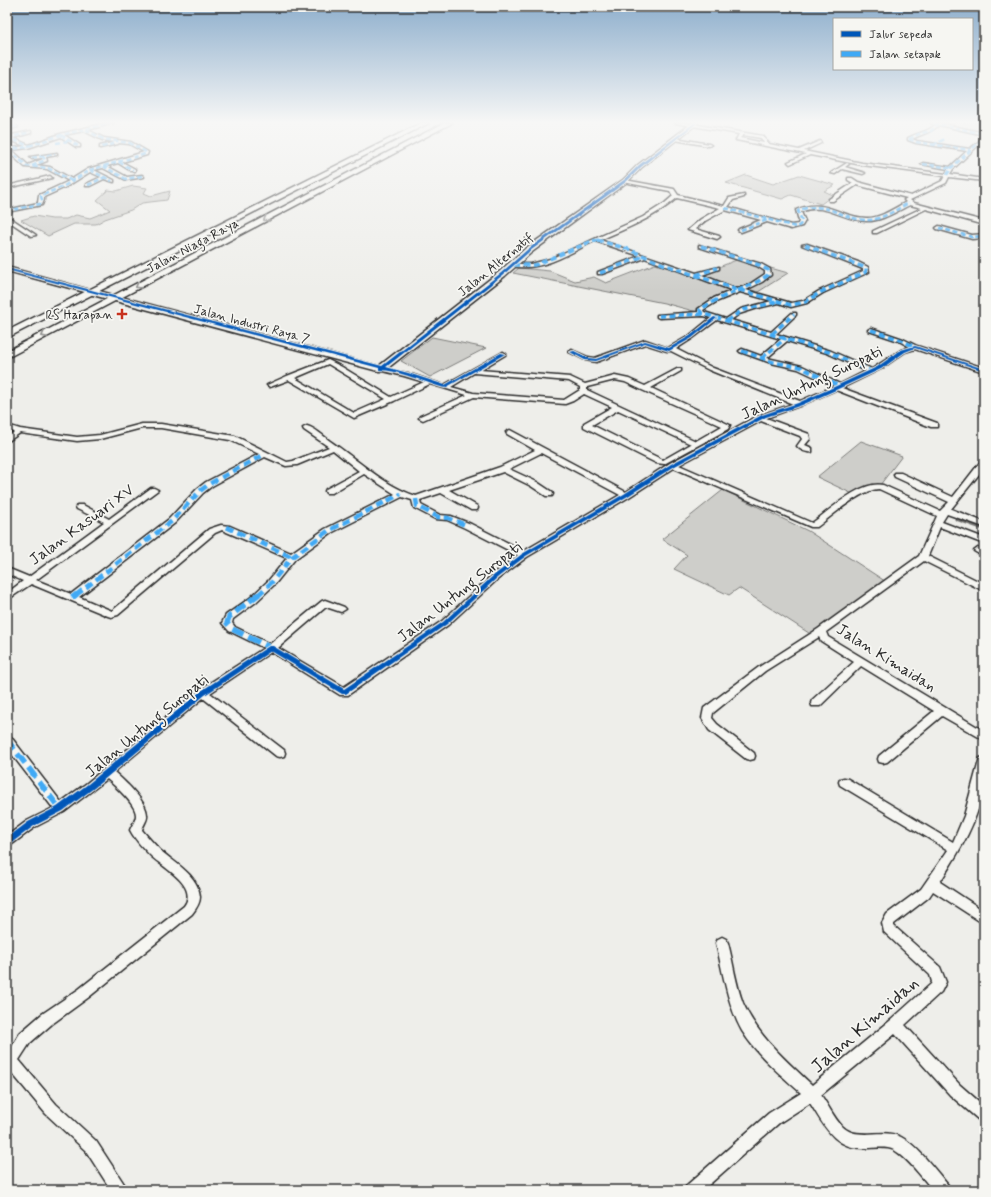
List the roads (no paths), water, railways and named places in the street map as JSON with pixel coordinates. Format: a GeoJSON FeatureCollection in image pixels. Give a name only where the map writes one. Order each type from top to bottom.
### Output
{"type":"FeatureCollection","features":[{"type":"Feature","properties":{"kind":"main road","name":"Jalan Niaga Raya"},"geometry":{"type":"LineString","coordinates":[[7,335],[316,179]]}},
{"type":"Feature","properties":{"kind":"main road","name":"Jalan Niaga Raya"},"geometry":{"type":"LineString","coordinates":[[9,352],[116,298],[343,179]]}},
{"type":"Feature","properties":{"kind":"street"},"geometry":{"type":"LineString","coordinates":[[7,187],[42,179]]}},
{"type":"Feature","properties":{"kind":"street"},"geometry":{"type":"LineString","coordinates":[[68,179],[72,181]]}},
{"type":"Feature","properties":{"kind":"street"},"geometry":{"type":"LineString","coordinates":[[7,211],[40,204],[42,200],[41,196],[64,186],[76,179]]}},
{"type":"Feature","properties":{"kind":"street"},"geometry":{"type":"LineString","coordinates":[[88,185],[101,179]]}},
{"type":"Feature","properties":{"kind":"street"},"geometry":{"type":"LineString","coordinates":[[108,179],[112,181]]}},
{"type":"Feature","properties":{"kind":"street"},"geometry":{"type":"LineString","coordinates":[[850,179],[856,183],[909,200],[926,208],[984,223]]}},
{"type":"Feature","properties":{"kind":"street"},"geometry":{"type":"LineString","coordinates":[[626,181],[672,190],[676,196],[696,200],[791,227],[798,226],[802,222],[798,211],[810,206],[869,220],[895,210],[909,200],[942,182],[944,179]]}},
{"type":"Feature","properties":{"kind":"street","name":"Jalan Alternatif"},"geometry":{"type":"LineString","coordinates":[[382,369],[533,247],[605,194],[626,181]]}},
{"type":"Feature","properties":{"kind":"street"},"geometry":{"type":"LineString","coordinates":[[831,200],[856,183]]}},
{"type":"Feature","properties":{"kind":"street"},"geometry":{"type":"LineString","coordinates":[[513,264],[525,266],[535,265],[596,240],[661,209],[676,196]]}},
{"type":"Feature","properties":{"kind":"street"},"geometry":{"type":"LineString","coordinates":[[717,237],[691,230],[703,220],[725,208],[731,199],[742,196]]}},
{"type":"Feature","properties":{"kind":"street"},"geometry":{"type":"LineString","coordinates":[[875,232],[926,208]]}},
{"type":"Feature","properties":{"kind":"street"},"geometry":{"type":"LineString","coordinates":[[7,218],[33,235]]}},
{"type":"Feature","properties":{"kind":"street"},"geometry":{"type":"LineString","coordinates":[[741,230],[767,220]]}},
{"type":"Feature","properties":{"kind":"street"},"geometry":{"type":"LineString","coordinates":[[939,228],[972,237],[984,236]]}},
{"type":"Feature","properties":{"kind":"street"},"geometry":{"type":"LineString","coordinates":[[596,240],[733,288],[737,291],[791,305],[800,304],[821,292],[859,276],[867,270],[856,263],[805,245]]}},
{"type":"Feature","properties":{"kind":"street"},"geometry":{"type":"LineString","coordinates":[[701,246],[758,265],[768,270],[768,275],[762,280],[702,308],[700,312],[704,314]]}},
{"type":"Feature","properties":{"kind":"street"},"geometry":{"type":"LineString","coordinates":[[600,273],[644,256]]}},
{"type":"Feature","properties":{"kind":"street"},"geometry":{"type":"LineString","coordinates":[[696,275],[717,268]]}},
{"type":"Feature","properties":{"kind":"street"},"geometry":{"type":"LineString","coordinates":[[7,270],[92,292]]}},
{"type":"Feature","properties":{"kind":"street","name":"Jalan Industri Raya 7"},"geometry":{"type":"LineString","coordinates":[[92,292],[382,369]]}},
{"type":"Feature","properties":{"kind":"street"},"geometry":{"type":"LineString","coordinates":[[727,321],[731,316],[744,310],[778,302]]}},
{"type":"Feature","properties":{"kind":"street"},"geometry":{"type":"LineString","coordinates":[[659,316],[704,314],[829,352],[871,371]]}},
{"type":"Feature","properties":{"kind":"street"},"geometry":{"type":"LineString","coordinates":[[772,334],[794,314]]}},
{"type":"Feature","properties":{"kind":"street"},"geometry":{"type":"LineString","coordinates":[[572,352],[593,360],[642,342],[665,350],[672,349],[691,337],[715,318]]}},
{"type":"Feature","properties":{"kind":"street"},"geometry":{"type":"LineString","coordinates":[[871,330],[915,347],[984,370]]}},
{"type":"Feature","properties":{"kind":"street"},"geometry":{"type":"LineString","coordinates":[[762,358],[786,338]]}},
{"type":"Feature","properties":{"kind":"street","name":"Jalan Untung Suropati"},"geometry":{"type":"LineString","coordinates":[[7,842],[31,824],[60,808],[92,786],[203,693],[271,648],[344,692],[445,623],[524,554],[673,466],[760,418],[800,404],[838,387],[871,371],[903,351],[915,347]]}},
{"type":"Feature","properties":{"kind":"street"},"geometry":{"type":"LineString","coordinates":[[672,349],[716,371],[800,404]]}},
{"type":"Feature","properties":{"kind":"street"},"geometry":{"type":"LineString","coordinates":[[742,351],[780,364],[800,368],[838,387],[934,425]]}},
{"type":"Feature","properties":{"kind":"street"},"geometry":{"type":"LineString","coordinates":[[445,387],[503,354]]}},
{"type":"Feature","properties":{"kind":"street"},"geometry":{"type":"LineString","coordinates":[[270,385],[328,362],[336,365],[392,400]]}},
{"type":"Feature","properties":{"kind":"street"},"geometry":{"type":"LineString","coordinates":[[382,369],[473,395],[565,402],[570,401],[584,388],[617,378],[627,380],[726,425],[725,427],[666,461],[661,461],[587,425],[617,407]]}},
{"type":"Feature","properties":{"kind":"street"},"geometry":{"type":"LineString","coordinates":[[644,389],[679,370]]}},
{"type":"Feature","properties":{"kind":"street"},"geometry":{"type":"LineString","coordinates":[[474,371],[572,380],[617,407],[695,443]]}},
{"type":"Feature","properties":{"kind":"street"},"geometry":{"type":"LineString","coordinates":[[289,377],[354,416],[430,382]]}},
{"type":"Feature","properties":{"kind":"street"},"geometry":{"type":"LineString","coordinates":[[423,418],[473,395]]}},
{"type":"Feature","properties":{"kind":"street"},"geometry":{"type":"LineString","coordinates":[[760,418],[803,434],[806,436],[806,439],[801,446],[809,450]]}},
{"type":"Feature","properties":{"kind":"street"},"geometry":{"type":"LineString","coordinates":[[7,427],[19,431],[63,438],[89,439],[142,426],[161,426],[232,438],[253,447],[282,463],[290,464],[334,447]]}},
{"type":"Feature","properties":{"kind":"street"},"geometry":{"type":"LineString","coordinates":[[307,428],[364,471],[401,494],[416,499],[503,469],[541,450]]}},
{"type":"Feature","properties":{"kind":"street"},"geometry":{"type":"LineString","coordinates":[[7,440],[19,431]]}},
{"type":"Feature","properties":{"kind":"street"},"geometry":{"type":"LineString","coordinates":[[510,432],[626,495]]}},
{"type":"Feature","properties":{"kind":"street"},"geometry":{"type":"LineString","coordinates":[[72,598],[167,525],[200,491],[209,484],[265,454]]}},
{"type":"Feature","properties":{"kind":"street"},"geometry":{"type":"LineString","coordinates":[[984,463],[941,516],[923,557],[984,588]]}},
{"type":"Feature","properties":{"kind":"street"},"geometry":{"type":"LineString","coordinates":[[673,466],[811,525],[819,522],[848,500],[872,486],[880,487],[941,516],[984,541]]}},
{"type":"Feature","properties":{"kind":"street"},"geometry":{"type":"LineString","coordinates":[[503,469],[534,484],[549,494]]}},
{"type":"Feature","properties":{"kind":"street"},"geometry":{"type":"LineString","coordinates":[[329,491],[351,476],[364,471]]}},
{"type":"Feature","properties":{"kind":"street"},"geometry":{"type":"LineString","coordinates":[[898,475],[954,501]]}},
{"type":"Feature","properties":{"kind":"street","name":"Jalan Kasuari XV"},"geometry":{"type":"LineString","coordinates":[[7,597],[154,490]]}},
{"type":"Feature","properties":{"kind":"street"},"geometry":{"type":"LineString","coordinates":[[442,490],[474,508]]}},
{"type":"Feature","properties":{"kind":"street"},"geometry":{"type":"LineString","coordinates":[[340,609],[324,603],[271,648],[232,629],[227,623],[229,617],[253,600],[272,582],[292,557],[328,532],[359,514],[401,494]]}},
{"type":"Feature","properties":{"kind":"street"},"geometry":{"type":"LineString","coordinates":[[416,499],[417,506],[429,513],[438,517],[448,518],[468,526],[524,554]]}},
{"type":"Feature","properties":{"kind":"street"},"geometry":{"type":"LineString","coordinates":[[80,507],[110,522]]}},
{"type":"Feature","properties":{"kind":"street"},"geometry":{"type":"LineString","coordinates":[[941,516],[984,525]]}},
{"type":"Feature","properties":{"kind":"street"},"geometry":{"type":"LineString","coordinates":[[7,571],[111,614],[115,613],[212,531],[221,527],[227,528],[292,557]]}},
{"type":"Feature","properties":{"kind":"street","name":"Jalan Kimaidan"},"geometry":{"type":"LineString","coordinates":[[923,557],[821,631],[824,639],[984,736]]}},
{"type":"Feature","properties":{"kind":"street"},"geometry":{"type":"LineString","coordinates":[[750,756],[713,727],[707,718],[708,711],[762,669],[821,631]]}},
{"type":"Feature","properties":{"kind":"street"},"geometry":{"type":"LineString","coordinates":[[816,703],[860,662]]}},
{"type":"Feature","properties":{"kind":"street"},"geometry":{"type":"LineString","coordinates":[[203,693],[280,753]]}},
{"type":"Feature","properties":{"kind":"street"},"geometry":{"type":"LineString","coordinates":[[883,759],[941,711]]}},
{"type":"Feature","properties":{"kind":"street"},"geometry":{"type":"LineString","coordinates":[[7,740],[60,808]]}},
{"type":"Feature","properties":{"kind":"street","name":"Jalan Kimaidan"},"geometry":{"type":"LineString","coordinates":[[692,1190],[774,1118],[812,1094],[896,1025],[936,988],[939,982],[935,971],[888,928],[888,923],[891,918],[925,893],[955,849],[970,816],[984,761]]}},
{"type":"Feature","properties":{"kind":"street"},"geometry":{"type":"LineString","coordinates":[[107,772],[134,799],[142,812],[142,816],[136,830],[157,854],[182,875],[191,886],[194,896],[193,902],[188,910],[84,993],[30,1033],[25,1038],[11,1061],[51,1109],[92,1146],[120,1190]]}},
{"type":"Feature","properties":{"kind":"street"},"geometry":{"type":"LineString","coordinates":[[844,782],[955,849]]}},
{"type":"Feature","properties":{"kind":"street"},"geometry":{"type":"LineString","coordinates":[[932,884],[984,918]]}},
{"type":"Feature","properties":{"kind":"street"},"geometry":{"type":"LineString","coordinates":[[722,943],[736,1002],[747,1026],[765,1050],[812,1094],[837,1131],[849,1139],[860,1141],[880,1140],[896,1142],[908,1151],[942,1190]]}},
{"type":"Feature","properties":{"kind":"street"},"geometry":{"type":"LineString","coordinates":[[896,1025],[956,1090],[984,1115]]}},
{"type":"Feature","properties":{"kind":"waterway"},"geometry":{"type":"LineString","coordinates":[[956,519],[984,529]]}},
{"type":"Feature","properties":{"kind":"place","name":"RS Harapan"},"geometry":{"type":"Point","coordinates":[122,314]}}]}
